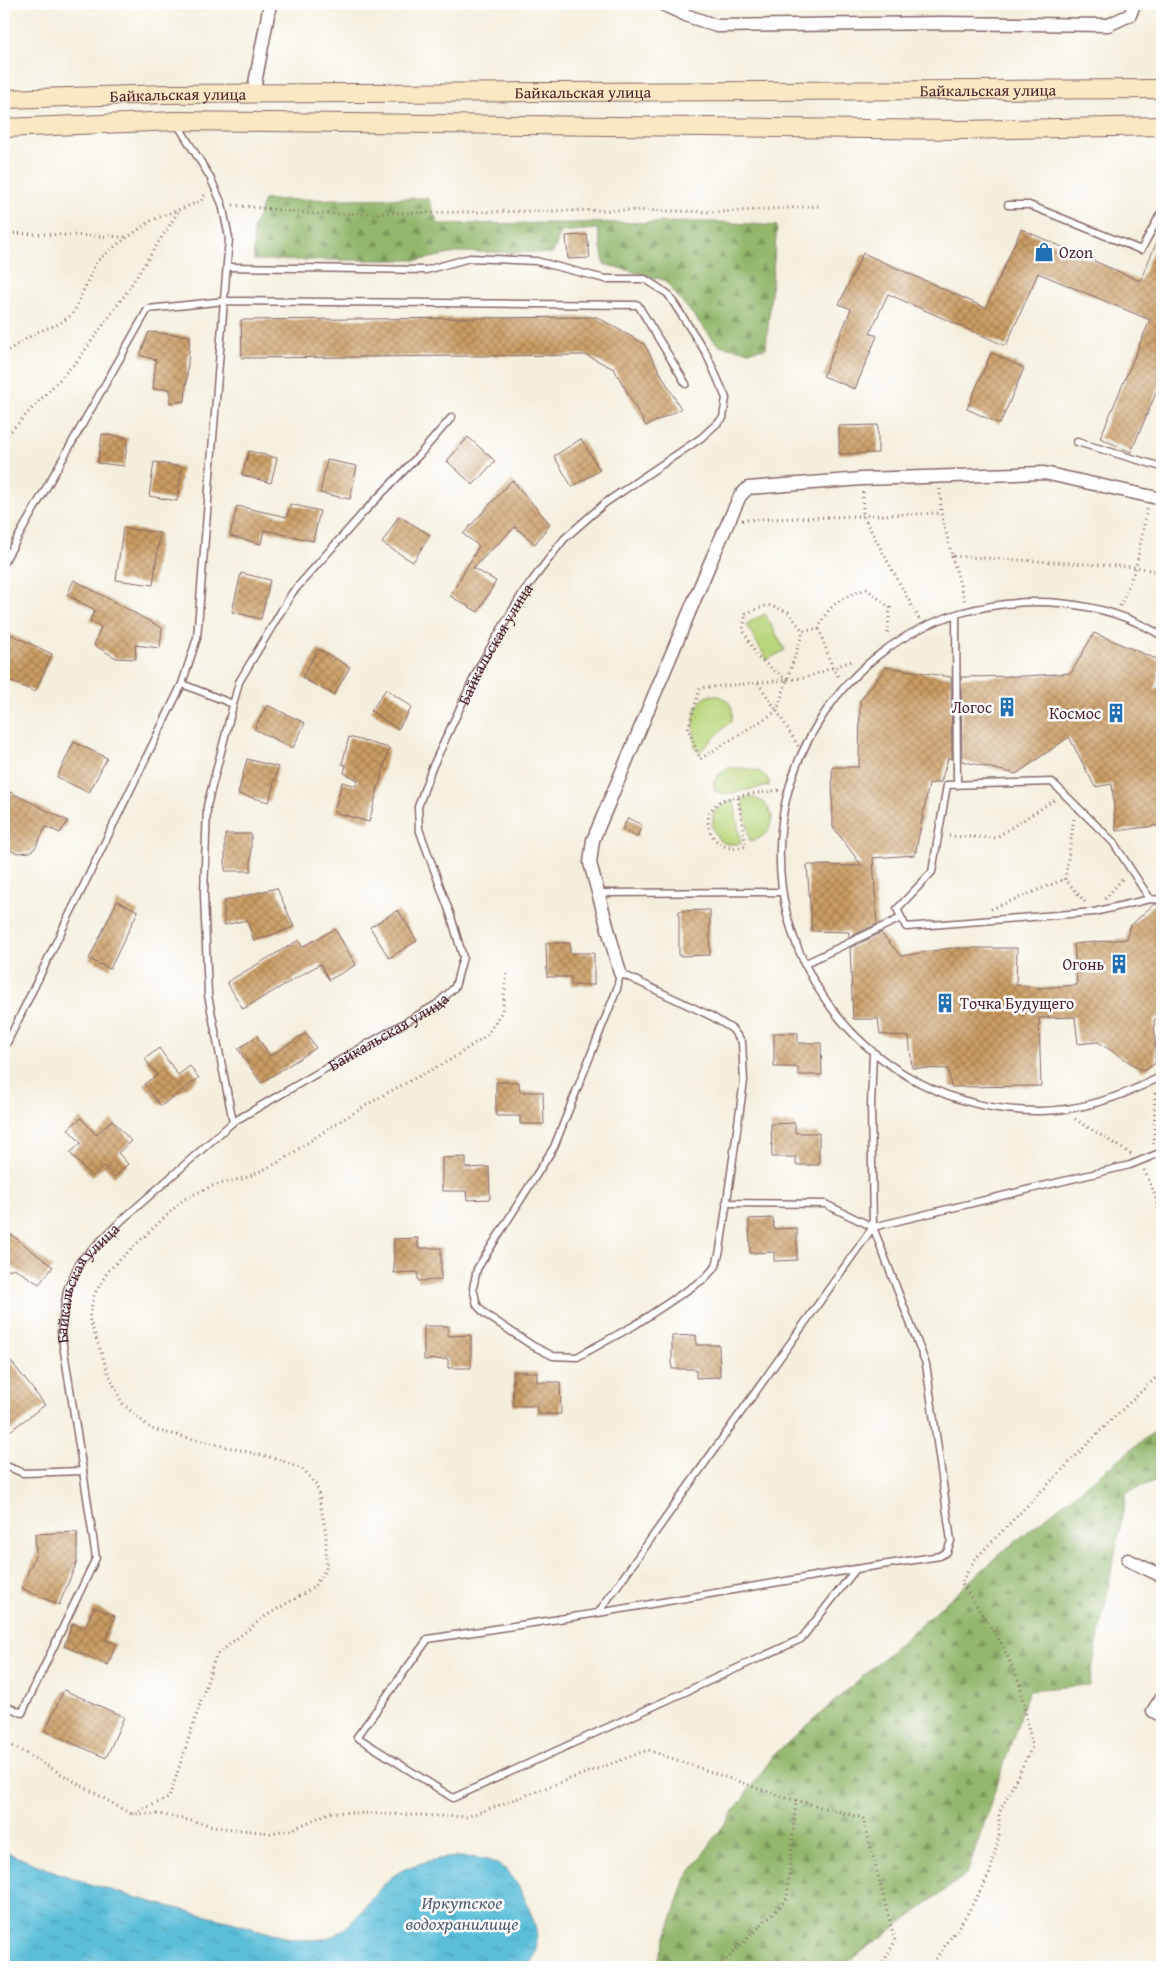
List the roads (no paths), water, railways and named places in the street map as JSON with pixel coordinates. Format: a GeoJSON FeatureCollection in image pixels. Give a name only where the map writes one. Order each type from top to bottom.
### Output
{"type":"FeatureCollection","features":[{"type":"Feature","properties":{"kind":"main road","name":"Байкальская улица"},"geometry":{"type":"LineString","coordinates":[[4,99],[253,94],[1162,89]]}},
{"type":"Feature","properties":{"kind":"main road","name":"Байкальская улица"},"geometry":{"type":"LineString","coordinates":[[4,128],[176,121],[962,130],[1162,126]]}},
{"type":"Feature","properties":{"kind":"street"},"geometry":{"type":"LineString","coordinates":[[253,94],[270,4]]}},
{"type":"Feature","properties":{"kind":"street"},"geometry":{"type":"LineString","coordinates":[[662,4],[716,26],[942,23],[1108,25],[1130,15],[1134,4]]}},
{"type":"Feature","properties":{"kind":"street"},"geometry":{"type":"LineString","coordinates":[[620,973],[590,863],[593,840],[740,496],[748,488],[862,479],[1044,473],[1156,498]]}},
{"type":"Feature","properties":{"kind":"street"},"geometry":{"type":"LineString","coordinates":[[1128,1560],[1162,1576]]}},
{"type":"Feature","properties":{"kind":"street"},"geometry":{"type":"LineString","coordinates":[[1162,1697],[1153,1711],[1162,1716]]}},
{"type":"Feature","properties":{"kind":"lane","name":"Байкальская улица"},"geometry":{"type":"LineString","coordinates":[[4,1049],[182,684],[197,638],[229,238],[222,204],[210,177],[176,121]]}},
{"type":"Feature","properties":{"kind":"lane"},"geometry":{"type":"LineString","coordinates":[[1008,206],[1029,206],[1140,250],[1162,211]]}},
{"type":"Feature","properties":{"kind":"lane","name":"Байкальская улица"},"geometry":{"type":"LineString","coordinates":[[4,1705],[22,1712],[96,1558],[61,1332],[67,1290],[80,1261],[122,1220],[233,1122],[437,1004],[455,987],[463,957],[450,913],[419,829],[418,808],[431,770],[480,665],[522,594],[564,538],[605,503],[701,438],[723,418],[726,398],[706,354],[668,294],[645,280],[605,280],[536,261],[470,258],[426,270],[227,267]]}},
{"type":"Feature","properties":{"kind":"lane"},"geometry":{"type":"LineString","coordinates":[[4,562],[148,309],[225,301],[638,305],[686,384]]}},
{"type":"Feature","properties":{"kind":"lane"},"geometry":{"type":"LineString","coordinates":[[233,1122],[208,995],[204,895],[207,806],[239,682],[292,593],[362,513],[419,455],[452,417]]}},
{"type":"Feature","properties":{"kind":"lane"},"geometry":{"type":"LineString","coordinates":[[1077,442],[1162,467]]}},
{"type":"Feature","properties":{"kind":"lane"},"geometry":{"type":"LineString","coordinates":[[1162,636],[1116,615],[1068,603],[1024,601],[980,607],[967,611],[899,640],[864,667],[834,699],[802,752],[789,788],[781,827],[779,862],[784,906],[796,948],[816,987],[841,1023],[873,1053],[910,1079],[943,1094],[995,1108],[1041,1111],[1086,1106],[1129,1093],[1162,1076]]}},
{"type":"Feature","properties":{"kind":"lane"},"geometry":{"type":"LineString","coordinates":[[956,615],[957,785]]}},
{"type":"Feature","properties":{"kind":"lane"},"geometry":{"type":"LineString","coordinates":[[182,684],[233,704]]}},
{"type":"Feature","properties":{"kind":"lane"},"geometry":{"type":"LineString","coordinates":[[1150,900],[1113,842],[1052,782],[957,785],[947,786],[932,872],[897,909],[906,926],[1094,912],[1150,900],[1162,900]]}},
{"type":"Feature","properties":{"kind":"lane"},"geometry":{"type":"LineString","coordinates":[[598,893],[782,892]]}},
{"type":"Feature","properties":{"kind":"lane"},"geometry":{"type":"LineString","coordinates":[[804,964],[901,918]]}},
{"type":"Feature","properties":{"kind":"lane"},"geometry":{"type":"LineString","coordinates":[[620,973],[712,1016],[732,1029],[742,1042],[744,1081],[716,1266],[704,1280],[635,1325],[577,1357],[553,1356],[533,1346],[485,1314],[477,1305],[473,1288],[477,1269],[554,1147],[617,989],[620,973]]}},
{"type":"Feature","properties":{"kind":"lane"},"geometry":{"type":"LineString","coordinates":[[856,1568],[801,1639],[453,1798],[356,1737],[428,1639],[598,1613],[856,1568],[940,1556],[947,1552],[951,1541],[926,1364],[873,1228],[870,1105],[873,1053]]}},
{"type":"Feature","properties":{"kind":"lane"},"geometry":{"type":"LineString","coordinates":[[726,1203],[825,1204],[873,1228],[1130,1165],[1162,1152]]}},
{"type":"Feature","properties":{"kind":"lane"},"geometry":{"type":"LineString","coordinates":[[598,1613],[873,1228]]}},
{"type":"Feature","properties":{"kind":"lane"},"geometry":{"type":"LineString","coordinates":[[4,1465],[23,1473],[83,1471]]}},
{"type":"Feature","properties":{"kind":"water","name":"Иркутское водохранилище"},"geometry":{"type":"Polygon","coordinates":[[[4,1851],[31,1863],[116,1892],[272,1934],[302,1940],[326,1938],[339,1932],[359,1915],[386,1883],[396,1874],[407,1868],[420,1863],[452,1858],[468,1857],[483,1859],[497,1864],[507,1871],[518,1886],[534,1921],[537,1935],[535,1954],[528,1967],[4,1967],[4,1851]]]}},
{"type":"Feature","properties":{"kind":"place","name":"Ozon"},"geometry":{"type":"Point","coordinates":[1044,252]}},
{"type":"Feature","properties":{"kind":"place","name":"Логос"},"geometry":{"type":"Point","coordinates":[1007,707]}},
{"type":"Feature","properties":{"kind":"place","name":"Космос"},"geometry":{"type":"Point","coordinates":[1116,713]}},
{"type":"Feature","properties":{"kind":"place","name":"Огонь"},"geometry":{"type":"Point","coordinates":[1119,964]}},
{"type":"Feature","properties":{"kind":"place","name":"Точка Будущего"},"geometry":{"type":"Point","coordinates":[945,1003]}}]}
